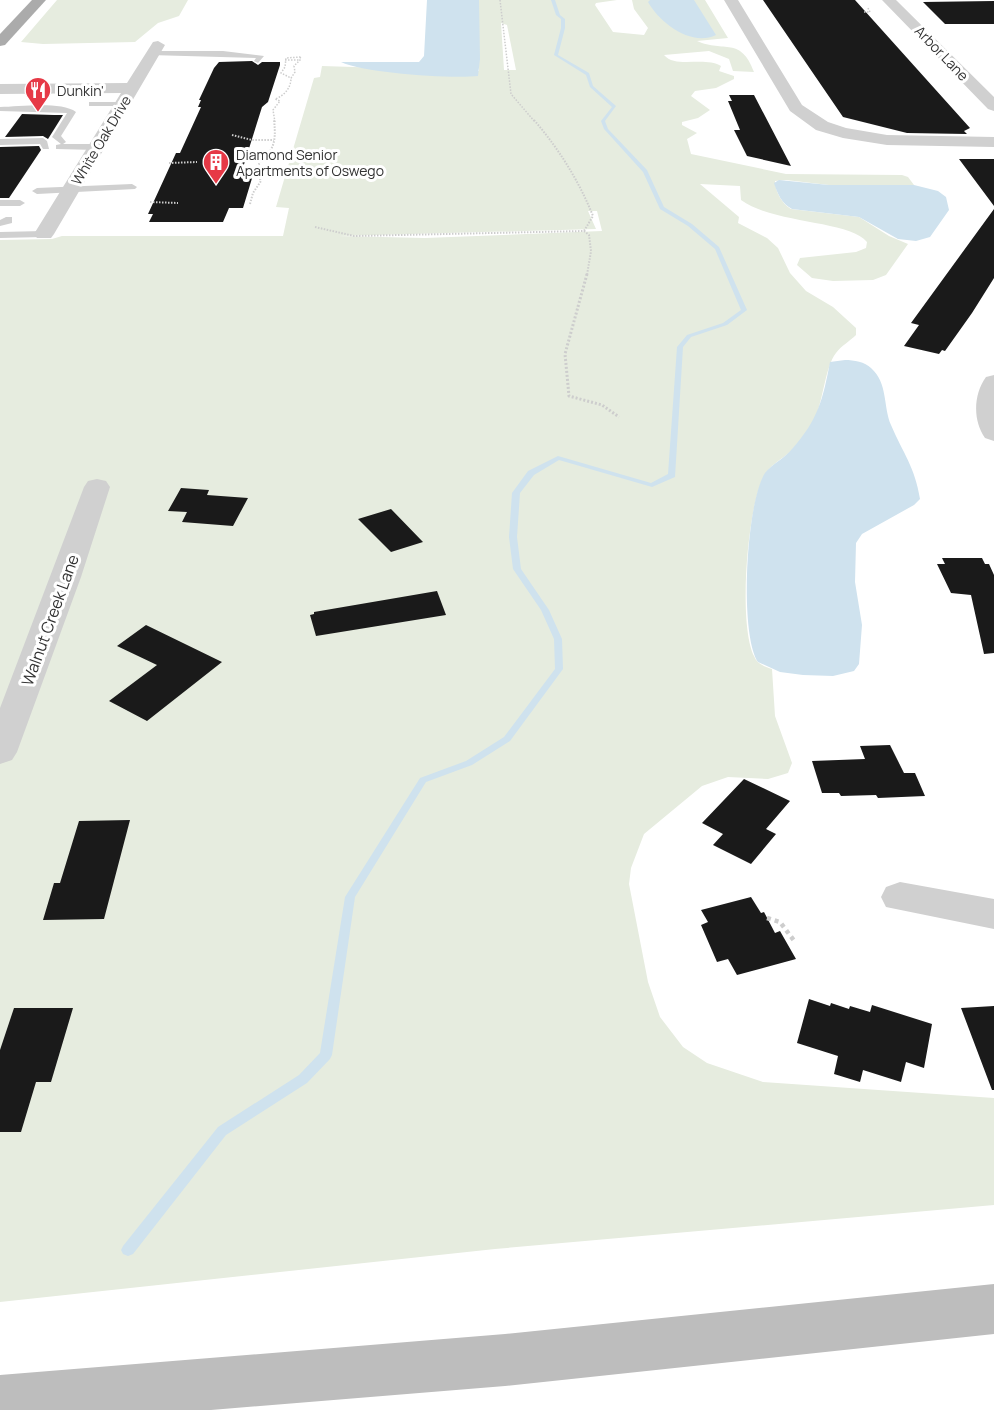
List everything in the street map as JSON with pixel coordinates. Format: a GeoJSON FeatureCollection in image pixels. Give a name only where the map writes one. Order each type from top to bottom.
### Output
{"type":"FeatureCollection","features":[{"type":"Feature","properties":{"kind":"main road"},"geometry":{"type":"LineString","coordinates":[[0,42],[39,0]]}},
{"type":"Feature","properties":{"kind":"main road"},"geometry":{"type":"LineString","coordinates":[[0,1401],[505,1360],[994,1309]]}},
{"type":"Feature","properties":{"kind":"street"},"geometry":{"type":"LineString","coordinates":[[731,0],[796,108],[833,136],[887,141],[994,142]]}},
{"type":"Feature","properties":{"kind":"street","name":"Arbor Lane"},"geometry":{"type":"LineString","coordinates":[[890,0],[994,106]]}},
{"type":"Feature","properties":{"kind":"street","name":"White Oak Drive"},"geometry":{"type":"LineString","coordinates":[[44,234],[156,49]]}},
{"type":"Feature","properties":{"kind":"street"},"geometry":{"type":"LineString","coordinates":[[0,89],[132,88]]}},
{"type":"Feature","properties":{"kind":"street"},"geometry":{"type":"LineString","coordinates":[[994,382],[988,407],[990,425],[994,433]]}},
{"type":"Feature","properties":{"kind":"street","name":"Walnut Creek Lane"},"geometry":{"type":"LineString","coordinates":[[0,752],[66,577],[97,487]]}},
{"type":"Feature","properties":{"kind":"street"},"geometry":{"type":"LineString","coordinates":[[900,897],[994,914]]}},
{"type":"Feature","properties":{"kind":"lane"},"geometry":{"type":"LineString","coordinates":[[156,49],[260,56],[258,61]]}},
{"type":"Feature","properties":{"kind":"lane"},"geometry":{"type":"LineString","coordinates":[[92,105],[122,104]]}},
{"type":"Feature","properties":{"kind":"lane"},"geometry":{"type":"LineString","coordinates":[[0,109],[64,109],[72,112],[56,137],[60,144],[97,147]]}},
{"type":"Feature","properties":{"kind":"lane"},"geometry":{"type":"LineString","coordinates":[[0,142],[43,141],[46,147]]}},
{"type":"Feature","properties":{"kind":"lane"},"geometry":{"type":"LineString","coordinates":[[37,191],[132,187]]}},
{"type":"Feature","properties":{"kind":"lane"},"geometry":{"type":"LineString","coordinates":[[0,207],[13,213]]}},
{"type":"Feature","properties":{"kind":"lane"},"geometry":{"type":"LineString","coordinates":[[0,235],[44,234]]}},
{"type":"Feature","properties":{"kind":"path"},"geometry":{"type":"LineString","coordinates":[[500,0],[511,94],[539,126],[584,193],[593,216],[584,231]]}},
{"type":"Feature","properties":{"kind":"path"},"geometry":{"type":"LineString","coordinates":[[864,12],[870,12],[868,8]]}},
{"type":"Feature","properties":{"kind":"path"},"geometry":{"type":"LineString","coordinates":[[250,204],[261,181],[255,168],[271,152],[274,140],[277,125],[273,110],[280,101],[275,99],[282,97],[291,84],[291,78],[295,72],[294,66],[301,58],[293,56],[285,60],[285,67],[281,73],[291,78]]}},
{"type":"Feature","properties":{"kind":"path"},"geometry":{"type":"LineString","coordinates":[[232,135],[252,140],[274,140]]}},
{"type":"Feature","properties":{"kind":"path"},"geometry":{"type":"LineString","coordinates":[[169,163],[197,162]]}},
{"type":"Feature","properties":{"kind":"path"},"geometry":{"type":"LineString","coordinates":[[150,202],[178,203]]}},
{"type":"Feature","properties":{"kind":"path"},"geometry":{"type":"LineString","coordinates":[[315,227],[331,229],[345,235],[365,236],[584,231],[589,235],[591,251],[583,294],[565,354],[569,396],[606,406],[619,417]]}},
{"type":"Feature","properties":{"kind":"path"},"geometry":{"type":"LineString","coordinates":[[767,918],[774,918],[782,922],[795,942]]}},
{"type":"Feature","properties":{"kind":"shaded area"},"geometry":{"type":"Polygon","coordinates":[[[57,0],[188,0],[179,16],[158,23],[135,42],[43,44],[21,42],[57,0]]]}},
{"type":"Feature","properties":{"kind":"shaded area"},"geometry":{"type":"Polygon","coordinates":[[[479,0],[617,0],[595,5],[613,32],[644,35],[648,28],[634,9],[632,0],[705,0],[728,38],[697,41],[737,50],[749,61],[754,72],[733,71],[729,59],[709,51],[664,55],[676,61],[714,63],[721,66],[719,71],[734,76],[734,79],[716,88],[695,91],[691,96],[710,110],[698,118],[682,122],[682,125],[697,133],[687,139],[691,154],[786,174],[902,175],[908,177],[914,185],[829,185],[786,180],[775,181],[780,197],[791,209],[859,217],[889,236],[908,244],[886,275],[873,280],[833,281],[812,278],[797,265],[800,258],[856,252],[866,248],[867,242],[858,235],[828,225],[772,214],[755,208],[741,200],[740,186],[700,184],[739,217],[738,223],[767,238],[778,248],[790,273],[806,291],[833,307],[856,328],[856,335],[840,348],[832,359],[819,406],[809,430],[791,451],[766,472],[753,513],[747,566],[746,619],[754,656],[757,661],[772,669],[775,716],[792,763],[788,773],[768,779],[728,777],[702,786],[644,834],[631,868],[629,884],[648,982],[660,1017],[683,1047],[707,1063],[763,1082],[994,1098],[994,1205],[495,1249],[0,1302],[0,240],[52,239],[62,236],[283,236],[289,208],[276,207],[314,78],[320,77],[322,66],[479,71],[479,0]],[[501,23],[504,70],[516,70],[507,25],[501,23]],[[588,211],[596,229],[338,236],[425,238],[602,231],[597,211],[588,211]]]}},
{"type":"Feature","properties":{"kind":"water"},"geometry":{"type":"Polygon","coordinates":[[[427,0],[479,0],[478,76],[448,77],[408,74],[368,69],[341,62],[419,62],[424,56],[427,0]]]}},
{"type":"Feature","properties":{"kind":"water"},"geometry":{"type":"Polygon","coordinates":[[[650,0],[694,0],[716,35],[697,38],[677,31],[653,10],[648,2],[650,0]]]}},
{"type":"Feature","properties":{"kind":"water"},"geometry":{"type":"Polygon","coordinates":[[[779,180],[829,185],[914,185],[938,191],[946,197],[949,210],[930,237],[916,241],[898,239],[859,217],[792,209],[777,191],[774,183],[779,180]]]}},
{"type":"Feature","properties":{"kind":"water"},"geometry":{"type":"Polygon","coordinates":[[[845,360],[866,364],[880,381],[889,418],[912,469],[920,499],[914,505],[862,534],[856,543],[855,582],[862,625],[859,664],[854,671],[833,676],[780,672],[758,662],[752,647],[748,625],[747,568],[753,511],[758,488],[765,473],[789,452],[814,418],[822,398],[830,362],[845,360]]]}},
{"type":"Feature","properties":{"kind":"building"},"geometry":{"type":"Polygon","coordinates":[[[763,0],[855,0],[970,128],[964,131],[967,134],[907,133],[843,117],[763,0]]]}},
{"type":"Feature","properties":{"kind":"building"},"geometry":{"type":"Polygon","coordinates":[[[994,1],[994,24],[945,24],[923,2],[994,1]]]}},
{"type":"Feature","properties":{"kind":"building"},"geometry":{"type":"Polygon","coordinates":[[[252,61],[258,65],[262,62],[280,62],[280,65],[268,102],[262,107],[241,174],[253,175],[243,208],[229,208],[223,222],[149,222],[153,214],[148,214],[176,153],[180,153],[201,107],[198,107],[201,100],[199,100],[214,68],[219,62],[252,61]]]}},
{"type":"Feature","properties":{"kind":"building"},"geometry":{"type":"Polygon","coordinates":[[[729,95],[754,95],[791,166],[747,156],[734,130],[740,130],[728,101],[732,101],[729,95]]]}},
{"type":"Feature","properties":{"kind":"building"},"geometry":{"type":"Polygon","coordinates":[[[22,114],[63,115],[48,139],[43,136],[5,137],[22,114]]]}},
{"type":"Feature","properties":{"kind":"building"},"geometry":{"type":"Polygon","coordinates":[[[39,146],[41,150],[9,198],[0,198],[0,147],[39,146]]]}},
{"type":"Feature","properties":{"kind":"building"},"geometry":{"type":"Polygon","coordinates":[[[959,159],[994,159],[994,206],[959,159]]]}},
{"type":"Feature","properties":{"kind":"building"},"geometry":{"type":"Polygon","coordinates":[[[994,209],[994,278],[972,313],[945,351],[942,350],[939,354],[904,346],[919,325],[911,323],[994,209]]]}},
{"type":"Feature","properties":{"kind":"building"},"geometry":{"type":"Polygon","coordinates":[[[181,488],[209,490],[207,495],[248,498],[233,526],[182,522],[187,512],[168,511],[181,488]]]}},
{"type":"Feature","properties":{"kind":"building"},"geometry":{"type":"Polygon","coordinates":[[[391,509],[423,542],[391,552],[358,519],[391,509]]]}},
{"type":"Feature","properties":{"kind":"building"},"geometry":{"type":"Polygon","coordinates":[[[942,558],[982,558],[985,564],[989,564],[994,575],[994,653],[984,654],[971,595],[951,593],[937,564],[945,564],[942,558]]]}},
{"type":"Feature","properties":{"kind":"building"},"geometry":{"type":"Polygon","coordinates":[[[437,591],[446,615],[316,636],[310,615],[314,612],[437,591]]]}},
{"type":"Feature","properties":{"kind":"building"},"geometry":{"type":"Polygon","coordinates":[[[146,625],[222,662],[147,721],[109,701],[157,665],[117,646],[146,625]]]}},
{"type":"Feature","properties":{"kind":"building"},"geometry":{"type":"Polygon","coordinates":[[[890,745],[904,773],[915,773],[925,796],[878,798],[876,795],[841,796],[839,793],[822,793],[812,761],[865,759],[860,746],[890,745]]]}},
{"type":"Feature","properties":{"kind":"building"},"geometry":{"type":"Polygon","coordinates":[[[744,779],[790,801],[766,829],[776,834],[751,864],[713,845],[723,834],[702,823],[744,779]]]}},
{"type":"Feature","properties":{"kind":"building"},"geometry":{"type":"Polygon","coordinates":[[[130,820],[104,919],[43,920],[54,883],[60,883],[79,821],[130,820]]]}},
{"type":"Feature","properties":{"kind":"building"},"geometry":{"type":"Polygon","coordinates":[[[751,897],[761,913],[764,912],[775,933],[780,931],[796,959],[737,975],[728,959],[717,962],[701,925],[708,922],[701,910],[751,897]]]}},
{"type":"Feature","properties":{"kind":"building"},"geometry":{"type":"Polygon","coordinates":[[[809,999],[830,1006],[831,1003],[870,1012],[872,1005],[932,1024],[924,1068],[906,1062],[901,1082],[863,1070],[860,1082],[834,1074],[838,1056],[797,1043],[809,999]]]}},
{"type":"Feature","properties":{"kind":"building"},"geometry":{"type":"Polygon","coordinates":[[[994,1006],[994,1090],[992,1090],[961,1008],[994,1006]]]}},
{"type":"Feature","properties":{"kind":"building"},"geometry":{"type":"Polygon","coordinates":[[[14,1008],[73,1008],[51,1082],[36,1082],[21,1132],[0,1132],[0,1050],[14,1008]]]}},
{"type":"Feature","properties":{"kind":"waterway"},"geometry":{"type":"LineString","coordinates":[[128,1250],[222,1131],[303,1079],[326,1055],[350,897],[423,780],[469,763],[507,739],[559,669],[558,639],[545,610],[517,569],[513,537],[516,493],[531,473],[558,458],[652,485],[672,475],[680,347],[689,336],[725,324],[744,310],[717,248],[690,225],[662,208],[645,171],[606,129],[603,121],[614,107],[591,86],[588,74],[556,55],[563,19],[558,15],[553,0]]}},
{"type":"Feature","properties":{"kind":"place","name":"Dunkin'"},"geometry":{"type":"Point","coordinates":[38,113]}},
{"type":"Feature","properties":{"kind":"place","name":"Diamond Senior Apartments of Oswego"},"geometry":{"type":"Point","coordinates":[216,185]}}]}
